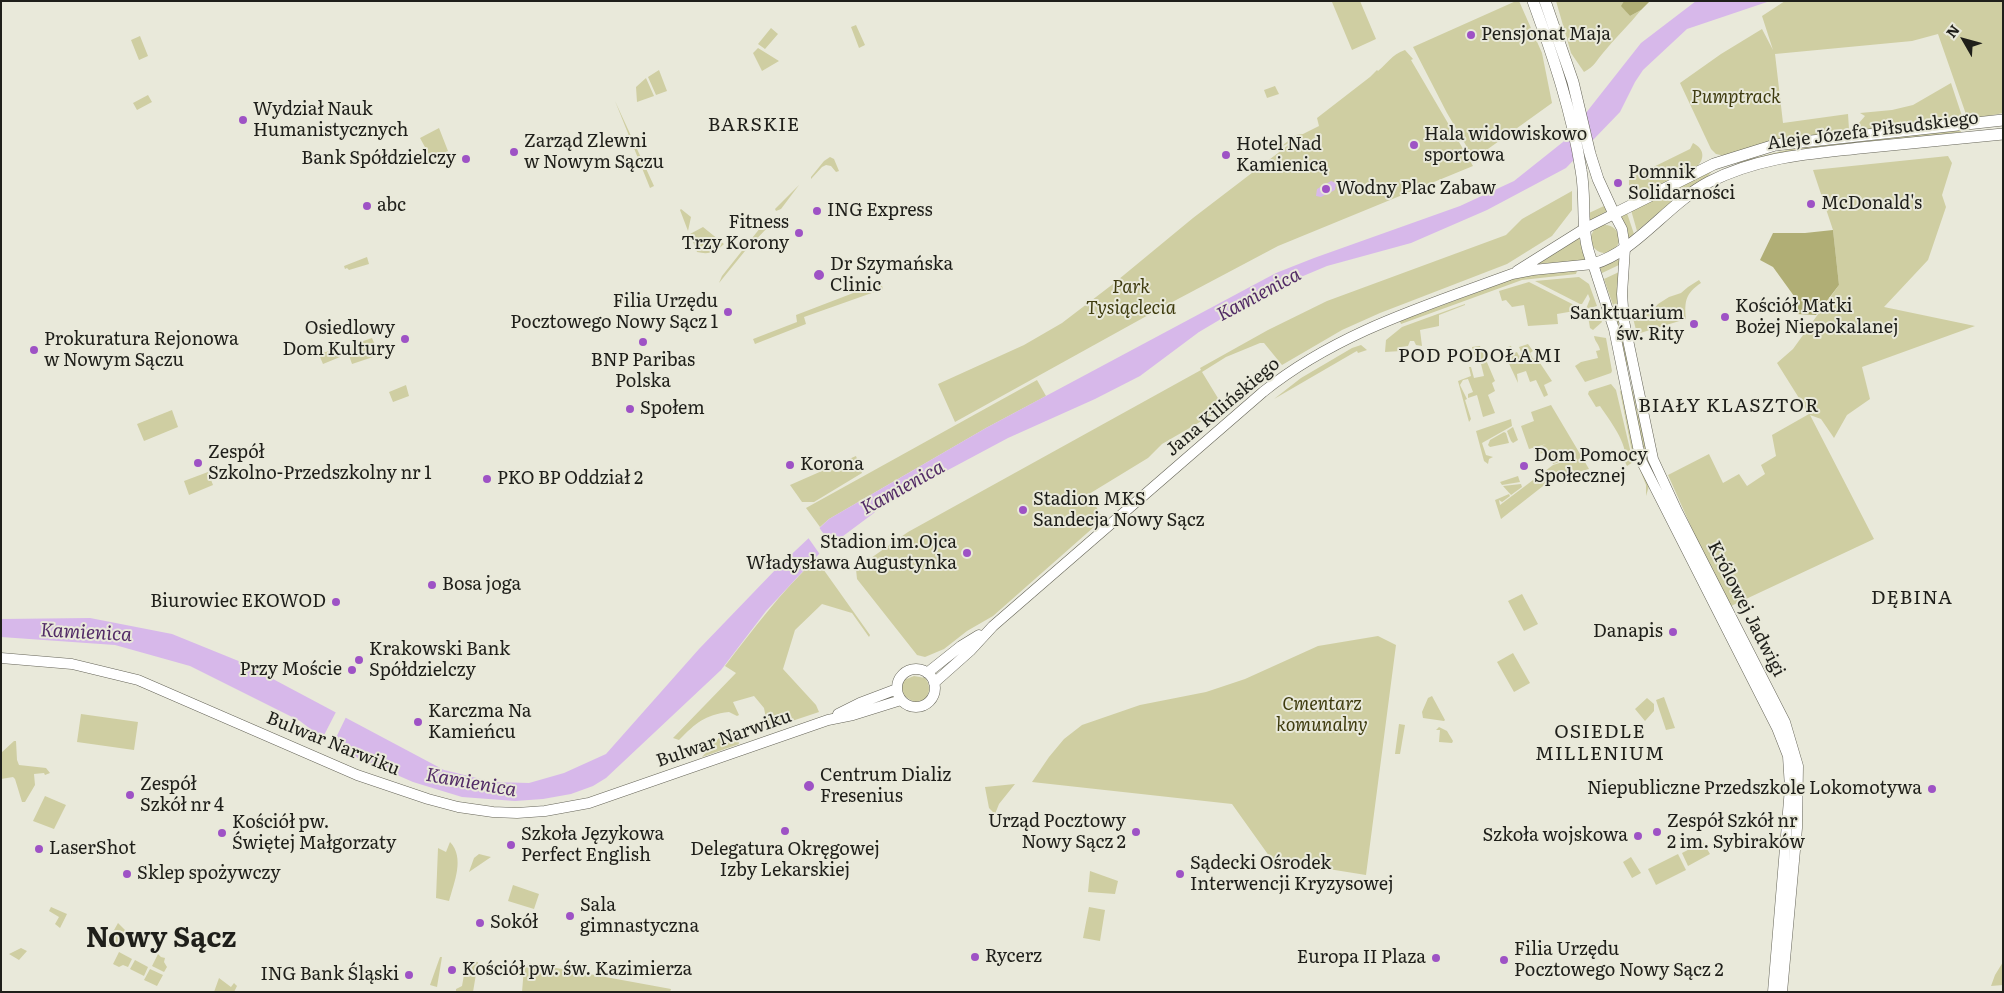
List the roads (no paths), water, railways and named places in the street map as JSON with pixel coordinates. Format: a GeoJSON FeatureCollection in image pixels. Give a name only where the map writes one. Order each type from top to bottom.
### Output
{"type":"FeatureCollection","features":[{"type":"Feature","properties":{"kind":"main road"},"geometry":{"type":"LineString","coordinates":[[1533,1],[1557,67],[1564,96],[1583,184],[1586,246],[1593,264]]}},
{"type":"Feature","properties":{"kind":"main road"},"geometry":{"type":"LineString","coordinates":[[1545,1],[1575,91],[1598,180],[1614,214]]}},
{"type":"Feature","properties":{"kind":"main road","name":"Aleje Józefa Piłsudskiego"},"geometry":{"type":"LineString","coordinates":[[1614,214],[1714,164],[1775,146],[2003,120]]}},
{"type":"Feature","properties":{"kind":"main road"},"geometry":{"type":"LineString","coordinates":[[1966,124],[1967,138]]}},
{"type":"Feature","properties":{"kind":"main road","name":"Aleje Józefa Piłsudskiego"},"geometry":{"type":"LineString","coordinates":[[1593,264],[1610,258],[1625,248],[1673,206],[1696,189],[1727,174],[1759,162],[1796,155],[2003,134]]}},
{"type":"Feature","properties":{"kind":"main road","name":"Jana Kilińskiego"},"geometry":{"type":"LineString","coordinates":[[1512,274],[1584,229],[1614,214]]}},
{"type":"Feature","properties":{"kind":"main road","name":"Królowej Jadwigi"},"geometry":{"type":"LineString","coordinates":[[1614,214],[1622,229],[1625,248],[1622,294],[1624,321],[1653,459],[1677,511],[1785,722],[1798,766],[1797,828],[1782,992]]}},
{"type":"Feature","properties":{"kind":"main road","name":"Jana Kilińskiego"},"geometry":{"type":"LineString","coordinates":[[934,683],[970,651],[993,626],[1263,392],[1289,372],[1368,328],[1512,274],[1532,270],[1593,264]]}},
{"type":"Feature","properties":{"kind":"main road","name":"Królowej Jadwigi"},"geometry":{"type":"LineString","coordinates":[[1593,264],[1614,329],[1642,462],[1777,728],[1788,756],[1790,788],[1773,992]]}},
{"type":"Feature","properties":{"kind":"main road","name":"Jana Kilińskiego"},"geometry":{"type":"LineString","coordinates":[[927,673],[961,646],[993,626]]}},
{"type":"Feature","properties":{"kind":"main road","name":"Bulwar Narwiku"},"geometry":{"type":"LineString","coordinates":[[1,658],[72,664],[138,680],[357,775],[428,799],[458,807],[493,812],[545,811],[589,803],[828,720],[853,715],[901,700]]}},
{"type":"Feature","properties":{"kind":"main road"},"geometry":{"type":"LineString","coordinates":[[916,670],[927,673],[934,683],[934,694],[926,704],[915,707],[901,700],[897,689],[899,680],[906,673],[916,670]]}},
{"type":"Feature","properties":{"kind":"main road","name":"Bulwar Narwiku"},"geometry":{"type":"LineString","coordinates":[[828,720],[860,703],[897,689]]}},
{"type":"Feature","properties":{"kind":"water","name":"Kamienica"},"geometry":{"type":"Polygon","coordinates":[[[1696,1],[1770,1],[1687,29],[1643,70],[1620,112],[1566,168],[1487,210],[1411,243],[1327,266],[1296,279],[1248,303],[1199,332],[1140,376],[1095,399],[1008,438],[890,501],[819,554],[766,611],[721,670],[606,778],[593,786],[571,794],[543,799],[515,801],[462,797],[413,782],[335,748],[300,721],[190,666],[115,645],[1,637],[1,619],[90,618],[172,634],[241,662],[444,770],[493,782],[529,783],[564,773],[606,754],[699,649],[778,567],[829,519],[986,428],[1276,273],[1460,206],[1514,181],[1563,142],[1641,43],[1696,1]]]}},
{"type":"Feature","properties":{"kind":"water","name":"Wodny Plac Zabaw"},"geometry":{"type":"Polygon","coordinates":[[[1331,181],[1336,183],[1335,190],[1321,197],[1316,196],[1317,189],[1331,181]]]}},
{"type":"Feature","properties":{"kind":"place","name":"Pensjonat Maja"},"geometry":{"type":"Point","coordinates":[1471,35]}},
{"type":"Feature","properties":{"kind":"place","name":"Wydział Nauk Humanistycznych"},"geometry":{"type":"Point","coordinates":[243,120]}},
{"type":"Feature","properties":{"kind":"place","name":"Hala widowiskowo sportowa"},"geometry":{"type":"Point","coordinates":[1414,145]}},
{"type":"Feature","properties":{"kind":"place","name":"Zarząd Zlewni w Nowym Sączu"},"geometry":{"type":"Point","coordinates":[514,152]}},
{"type":"Feature","properties":{"kind":"place","name":"Hotel Nad Kamienicą"},"geometry":{"type":"Point","coordinates":[1226,155]}},
{"type":"Feature","properties":{"kind":"place","name":"Bank Spółdzielczy"},"geometry":{"type":"Point","coordinates":[466,159]}},
{"type":"Feature","properties":{"kind":"place","name":"Pomnik Solidarności"},"geometry":{"type":"Point","coordinates":[1618,183]}},
{"type":"Feature","properties":{"kind":"place","name":"Wodny Plac Zabaw"},"geometry":{"type":"Point","coordinates":[1326,189]}},
{"type":"Feature","properties":{"kind":"place","name":"McDonald's"},"geometry":{"type":"Point","coordinates":[1811,204]}},
{"type":"Feature","properties":{"kind":"place","name":"abc"},"geometry":{"type":"Point","coordinates":[367,206]}},
{"type":"Feature","properties":{"kind":"place","name":"ING Express"},"geometry":{"type":"Point","coordinates":[817,211]}},
{"type":"Feature","properties":{"kind":"place","name":"Fitness Trzy Korony"},"geometry":{"type":"Point","coordinates":[799,233]}},
{"type":"Feature","properties":{"kind":"place","name":"Dr Szymańska Clinic"},"geometry":{"type":"Point","coordinates":[819,275]}},
{"type":"Feature","properties":{"kind":"place","name":"Filia Urzędu Pocztowego Nowy Sącz 1"},"geometry":{"type":"Point","coordinates":[728,312]}},
{"type":"Feature","properties":{"kind":"place","name":"Kościół Matki Bożej Niepokalanej"},"geometry":{"type":"Point","coordinates":[1725,317]}},
{"type":"Feature","properties":{"kind":"place","name":"Sanktuarium św. Rity"},"geometry":{"type":"Point","coordinates":[1694,324]}},
{"type":"Feature","properties":{"kind":"place","name":"Osiedlowy Dom Kultury"},"geometry":{"type":"Point","coordinates":[405,339]}},
{"type":"Feature","properties":{"kind":"place","name":"BNP Paribas Polska"},"geometry":{"type":"Point","coordinates":[643,342]}},
{"type":"Feature","properties":{"kind":"place","name":"Prokuratura Rejonowa w Nowym Sączu"},"geometry":{"type":"Point","coordinates":[34,350]}},
{"type":"Feature","properties":{"kind":"place","name":"Społem"},"geometry":{"type":"Point","coordinates":[630,409]}},
{"type":"Feature","properties":{"kind":"place","name":"Zespół Szkolno-Przedszkolny nr 1"},"geometry":{"type":"Point","coordinates":[198,463]}},
{"type":"Feature","properties":{"kind":"place","name":"Korona"},"geometry":{"type":"Point","coordinates":[790,465]}},
{"type":"Feature","properties":{"kind":"place","name":"Dom Pomocy Społecznej"},"geometry":{"type":"Point","coordinates":[1524,466]}},
{"type":"Feature","properties":{"kind":"place","name":"PKO BP Oddział 2"},"geometry":{"type":"Point","coordinates":[487,479]}},
{"type":"Feature","properties":{"kind":"place","name":"Stadion MKS Sandecja Nowy Sącz"},"geometry":{"type":"Point","coordinates":[1023,510]}},
{"type":"Feature","properties":{"kind":"place","name":"Stadion im.Ojca Władysława Augustynka"},"geometry":{"type":"Point","coordinates":[967,553]}},
{"type":"Feature","properties":{"kind":"place","name":"Bosa joga"},"geometry":{"type":"Point","coordinates":[432,585]}},
{"type":"Feature","properties":{"kind":"place","name":"Biurowiec EKOWOD"},"geometry":{"type":"Point","coordinates":[336,602]}},
{"type":"Feature","properties":{"kind":"place","name":"Danapis"},"geometry":{"type":"Point","coordinates":[1673,632]}},
{"type":"Feature","properties":{"kind":"place","name":"Krakowski Bank Spółdzielczy"},"geometry":{"type":"Point","coordinates":[359,660]}},
{"type":"Feature","properties":{"kind":"place","name":"Przy Moście"},"geometry":{"type":"Point","coordinates":[352,670]}},
{"type":"Feature","properties":{"kind":"place","name":"Karczma Na Kamieńcu"},"geometry":{"type":"Point","coordinates":[418,722]}},
{"type":"Feature","properties":{"kind":"place","name":"Centrum Dializ Fresenius"},"geometry":{"type":"Point","coordinates":[809,786]}},
{"type":"Feature","properties":{"kind":"place","name":"Niepubliczne Przedszkole Lokomotywa"},"geometry":{"type":"Point","coordinates":[1932,789]}},
{"type":"Feature","properties":{"kind":"place","name":"Zespół Szkół nr 4"},"geometry":{"type":"Point","coordinates":[130,795]}},
{"type":"Feature","properties":{"kind":"place","name":"Delegatura Okręgowej Izby Lekarskiej"},"geometry":{"type":"Point","coordinates":[785,831]}},
{"type":"Feature","properties":{"kind":"place","name":"Urząd Pocztowy Nowy Sącz 2"},"geometry":{"type":"Point","coordinates":[1136,832]}},
{"type":"Feature","properties":{"kind":"place","name":"Zespół Szkół nr 2 im. Sybiraków"},"geometry":{"type":"Point","coordinates":[1657,832]}},
{"type":"Feature","properties":{"kind":"place","name":"Kościół pw. Świętej Małgorzaty"},"geometry":{"type":"Point","coordinates":[222,833]}},
{"type":"Feature","properties":{"kind":"place","name":"Szkoła wojskowa"},"geometry":{"type":"Point","coordinates":[1638,836]}},
{"type":"Feature","properties":{"kind":"place","name":"Szkoła Językowa Perfect English"},"geometry":{"type":"Point","coordinates":[511,845]}},
{"type":"Feature","properties":{"kind":"place","name":"LaserShot"},"geometry":{"type":"Point","coordinates":[39,849]}},
{"type":"Feature","properties":{"kind":"place","name":"Sklep spożywczy"},"geometry":{"type":"Point","coordinates":[127,874]}},
{"type":"Feature","properties":{"kind":"place","name":"Sądecki Ośrodek Interwencji Kryzysowej"},"geometry":{"type":"Point","coordinates":[1180,874]}},
{"type":"Feature","properties":{"kind":"place","name":"Sala gimnastyczna"},"geometry":{"type":"Point","coordinates":[570,916]}},
{"type":"Feature","properties":{"kind":"place","name":"Sokół"},"geometry":{"type":"Point","coordinates":[480,923]}},
{"type":"Feature","properties":{"kind":"place","name":"Rycerz"},"geometry":{"type":"Point","coordinates":[975,957]}},
{"type":"Feature","properties":{"kind":"place","name":"Europa II Plaza"},"geometry":{"type":"Point","coordinates":[1436,958]}},
{"type":"Feature","properties":{"kind":"place","name":"Filia Urzędu Pocztowego Nowy Sącz 2"},"geometry":{"type":"Point","coordinates":[1504,960]}},
{"type":"Feature","properties":{"kind":"place","name":"Kościół pw. św. Kazimierza"},"geometry":{"type":"Point","coordinates":[452,970]}},
{"type":"Feature","properties":{"kind":"place","name":"ING Bank Śląski"},"geometry":{"type":"Point","coordinates":[409,975]}},
{"type":"Feature","properties":{"kind":"district","name":"BARSKIE"},"geometry":{"type":"Point","coordinates":[754,125]}},
{"type":"Feature","properties":{"kind":"district","name":"POD PODOŁAMI"},"geometry":{"type":"Point","coordinates":[1480,356]}},
{"type":"Feature","properties":{"kind":"district","name":"BIAŁY KLASZTOR"},"geometry":{"type":"Point","coordinates":[1729,406]}},
{"type":"Feature","properties":{"kind":"district","name":"DĘBINA"},"geometry":{"type":"Point","coordinates":[1912,598]}},
{"type":"Feature","properties":{"kind":"district","name":"OSIEDLE MILLENIUM"},"geometry":{"type":"Point","coordinates":[1600,743]}},
{"type":"Feature","properties":{"kind":"district","name":"Nowy Sącz"},"geometry":{"type":"Point","coordinates":[161,939]}},
{"type":"Feature","properties":{"kind":"park label","name":"Pumptrack"},"geometry":{"type":"Point","coordinates":[1736,98]}},
{"type":"Feature","properties":{"kind":"park label","name":"Park Tysiąclecia"},"geometry":{"type":"Point","coordinates":[1131,298]}},
{"type":"Feature","properties":{"kind":"park label","name":"Cmentarz komunalny"},"geometry":{"type":"Point","coordinates":[1322,715]}}]}
